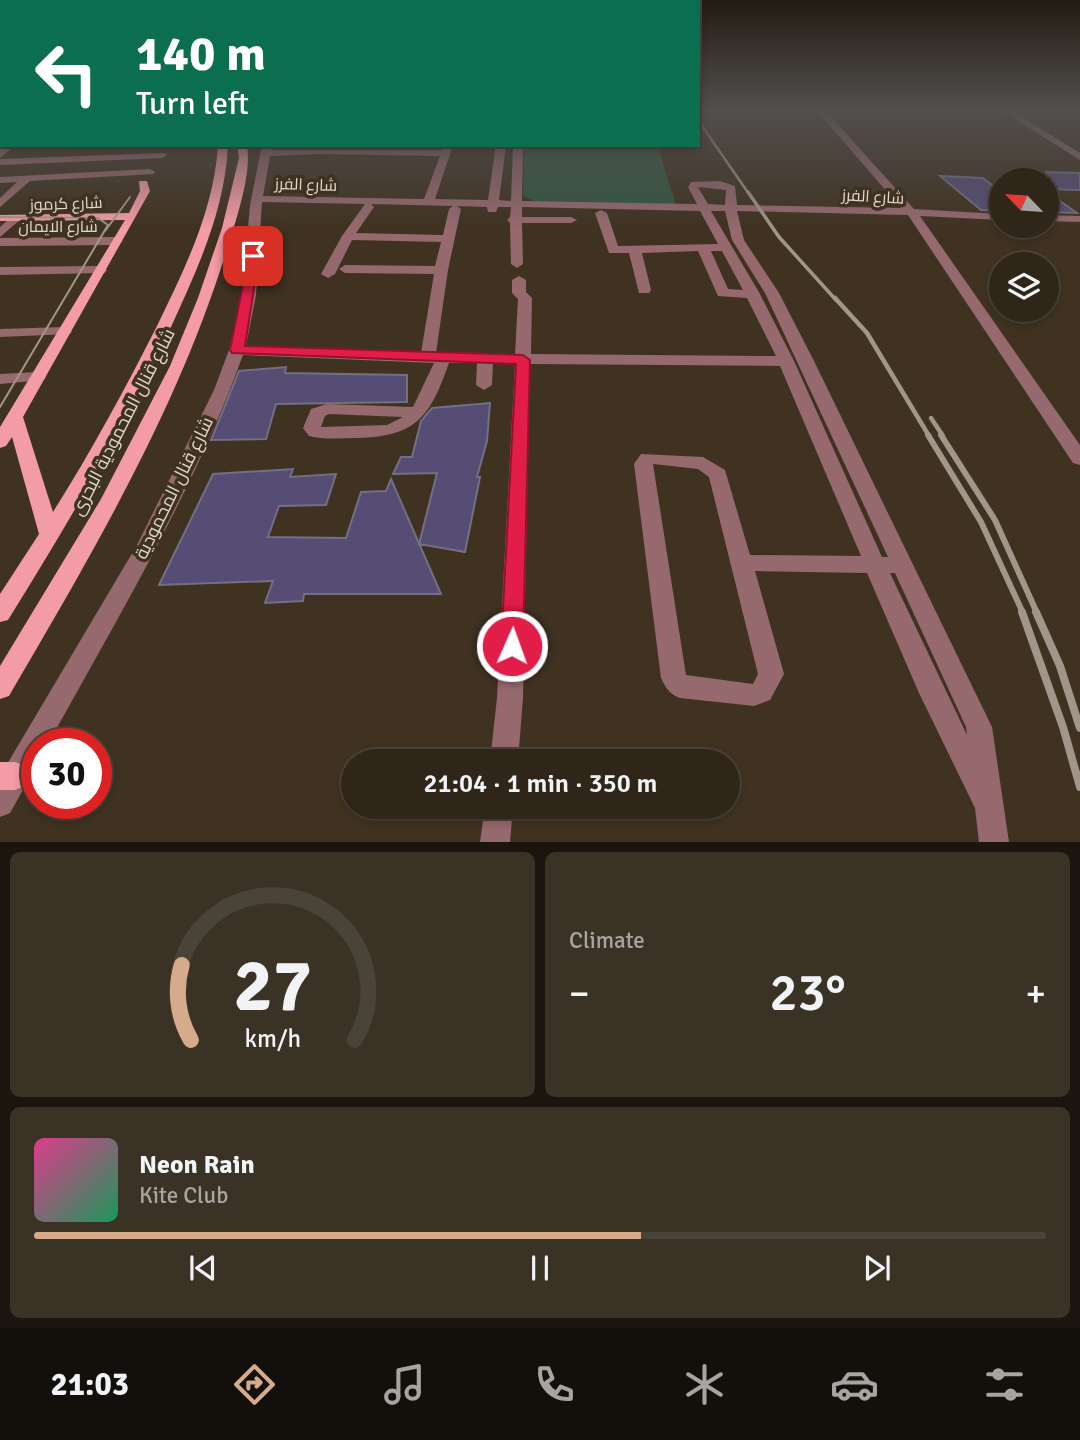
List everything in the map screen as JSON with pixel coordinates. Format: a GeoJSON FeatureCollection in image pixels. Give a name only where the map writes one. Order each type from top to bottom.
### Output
{"type":"FeatureCollection","features":[{"type":"Feature","properties":{"kind":"main road"},"geometry":{"type":"LineString","coordinates":[[212,150],[223,165]]}},
{"type":"Feature","properties":{"kind":"main road","name":"شارع قنال المحمودية البحرى"},"geometry":{"type":"LineString","coordinates":[[0,613],[8,593],[50,535],[151,355],[196,254],[223,165],[223,150]]}},
{"type":"Feature","properties":{"kind":"main road","name":"شارع قنال المحمودية البحرى"},"geometry":{"type":"LineString","coordinates":[[0,688],[86,540],[184,349],[225,242],[254,150]]}},
{"type":"Feature","properties":{"kind":"main road"},"geometry":{"type":"LineString","coordinates":[[0,442],[133,216],[145,191],[146,177]]}},
{"type":"Feature","properties":{"kind":"main road","name":"شارع كرموز"},"geometry":{"type":"LineString","coordinates":[[0,218],[133,216]]}},
{"type":"Feature","properties":{"kind":"main road"},"geometry":{"type":"LineString","coordinates":[[15,418],[50,535]]}},
{"type":"Feature","properties":{"kind":"street"},"geometry":{"type":"LineString","coordinates":[[0,162],[161,150]]}},
{"type":"Feature","properties":{"kind":"street"},"geometry":{"type":"LineString","coordinates":[[0,180],[146,177],[165,150]]}},
{"type":"Feature","properties":{"kind":"street","name":"شارع قنال المحمودية"},"geometry":{"type":"LineString","coordinates":[[0,803],[8,776],[169,504],[201,437],[237,350],[252,271],[256,202],[254,150]]}},
{"type":"Feature","properties":{"kind":"street"},"geometry":{"type":"LineString","coordinates":[[296,150],[364,150]]}},
{"type":"Feature","properties":{"kind":"street"},"geometry":{"type":"LineString","coordinates":[[428,204],[447,150]]}},
{"type":"Feature","properties":{"kind":"street"},"geometry":{"type":"LineString","coordinates":[[493,208],[500,150]]}},
{"type":"Feature","properties":{"kind":"street"},"geometry":{"type":"LineString","coordinates":[[517,264],[518,150]]}},
{"type":"Feature","properties":{"kind":"street"},"geometry":{"type":"LineString","coordinates":[[856,150],[913,214],[1080,459]]}},
{"type":"Feature","properties":{"kind":"street"},"geometry":{"type":"LineString","coordinates":[[0,204],[27,179]]}},
{"type":"Feature","properties":{"kind":"street","name":"شارع الفرز"},"geometry":{"type":"LineString","coordinates":[[256,202],[493,208]]}},
{"type":"Feature","properties":{"kind":"street","name":"شارع الفرز"},"geometry":{"type":"LineString","coordinates":[[362,206],[428,204],[724,226],[913,214],[989,217]]}},
{"type":"Feature","properties":{"kind":"street"},"geometry":{"type":"LineString","coordinates":[[328,274],[362,206]]}},
{"type":"Feature","properties":{"kind":"street"},"geometry":{"type":"LineString","coordinates":[[419,412],[327,409],[317,413],[312,428],[319,433],[393,431],[410,423],[419,412],[430,395],[436,358],[441,270],[455,209]]}},
{"type":"Feature","properties":{"kind":"street"},"geometry":{"type":"LineString","coordinates":[[516,212],[571,220]]}},
{"type":"Feature","properties":{"kind":"street","name":"شارع الفرز"},"geometry":{"type":"LineString","coordinates":[[516,212],[601,213],[724,226]]}},
{"type":"Feature","properties":{"kind":"street"},"geometry":{"type":"LineString","coordinates":[[601,213],[612,249],[702,248],[724,226]]}},
{"type":"Feature","properties":{"kind":"street"},"geometry":{"type":"LineString","coordinates":[[1059,218],[1080,219]]}},
{"type":"Feature","properties":{"kind":"street"},"geometry":{"type":"LineString","coordinates":[[0,233],[15,219]]}},
{"type":"Feature","properties":{"kind":"street"},"geometry":{"type":"LineString","coordinates":[[724,226],[945,725],[987,801]]}},
{"type":"Feature","properties":{"kind":"street"},"geometry":{"type":"LineString","coordinates":[[724,226],[772,293],[801,349],[979,727],[994,842]]}},
{"type":"Feature","properties":{"kind":"street"},"geometry":{"type":"LineString","coordinates":[[348,236],[449,239]]}},
{"type":"Feature","properties":{"kind":"street","name":"شارع الايمان"},"geometry":{"type":"LineString","coordinates":[[0,242],[117,241]]}},
{"type":"Feature","properties":{"kind":"street"},"geometry":{"type":"LineString","coordinates":[[0,265],[24,242]]}},
{"type":"Feature","properties":{"kind":"street"},"geometry":{"type":"LineString","coordinates":[[24,271],[51,242]]}},
{"type":"Feature","properties":{"kind":"street"},"geometry":{"type":"LineString","coordinates":[[702,248],[723,293],[753,294]]}},
{"type":"Feature","properties":{"kind":"street"},"geometry":{"type":"LineString","coordinates":[[635,250],[645,290]]}},
{"type":"Feature","properties":{"kind":"street"},"geometry":{"type":"LineString","coordinates":[[345,269],[441,270]]}},
{"type":"Feature","properties":{"kind":"street"},"geometry":{"type":"LineString","coordinates":[[0,271],[100,270]]}},
{"type":"Feature","properties":{"kind":"street"},"geometry":{"type":"LineString","coordinates":[[505,749],[510,698],[525,299],[519,293],[519,280]]}},
{"type":"Feature","properties":{"kind":"street"},"geometry":{"type":"LineString","coordinates":[[0,333],[65,331]]}},
{"type":"Feature","properties":{"kind":"street"},"geometry":{"type":"LineString","coordinates":[[237,350],[523,360],[785,361]]}},
{"type":"Feature","properties":{"kind":"street"},"geometry":{"type":"LineString","coordinates":[[484,385],[485,359]]}},
{"type":"Feature","properties":{"kind":"street"},"geometry":{"type":"LineString","coordinates":[[0,379],[38,377]]}},
{"type":"Feature","properties":{"kind":"street"},"geometry":{"type":"LineString","coordinates":[[648,458],[703,463],[715,470],[740,563],[771,674],[768,687],[754,695],[680,687],[670,667],[643,461],[648,458]]}},
{"type":"Feature","properties":{"kind":"street"},"geometry":{"type":"LineString","coordinates":[[740,563],[904,565]]}},
{"type":"Feature","properties":{"kind":"street"},"geometry":{"type":"LineString","coordinates":[[495,842],[498,819]]}},
{"type":"Feature","properties":{"kind":"green space"},"geometry":{"type":"Polygon","coordinates":[[[524,150],[659,150],[677,208],[548,207],[523,196],[524,150]]]}},
{"type":"Feature","properties":{"kind":"building"},"geometry":{"type":"Polygon","coordinates":[[[1059,172],[1080,173],[1080,190],[1059,189],[1059,172]]]}},
{"type":"Feature","properties":{"kind":"building"},"geometry":{"type":"Polygon","coordinates":[[[940,176],[983,178],[989,183],[989,210],[981,210],[940,176]]]}},
{"type":"Feature","properties":{"kind":"building"},"geometry":{"type":"Polygon","coordinates":[[[1059,200],[1077,213],[1059,212],[1059,200]]]}},
{"type":"Feature","properties":{"kind":"building"},"geometry":{"type":"Polygon","coordinates":[[[286,367],[285,373],[407,375],[407,402],[276,404],[266,439],[211,440],[239,371],[286,367]]]}},
{"type":"Feature","properties":{"kind":"building"},"geometry":{"type":"Polygon","coordinates":[[[490,403],[487,441],[477,477],[480,477],[465,552],[419,544],[437,473],[393,474],[401,457],[412,457],[421,421],[432,408],[490,403]]]}},
{"type":"Feature","properties":{"kind":"building"},"geometry":{"type":"Polygon","coordinates":[[[293,469],[290,477],[336,474],[326,505],[279,506],[268,537],[346,538],[361,492],[386,491],[391,479],[441,594],[304,594],[303,601],[265,603],[273,581],[159,585],[213,474],[293,469]]]}},
{"type":"Feature","properties":{"kind":"tram line"},"geometry":{"type":"LineString","coordinates":[[105,231],[130,197]]}},
{"type":"Feature","properties":{"kind":"tram line"},"geometry":{"type":"LineString","coordinates":[[0,217],[98,218],[108,225],[0,407]]}},
{"type":"Feature","properties":{"kind":"railway"},"geometry":{"type":"LineString","coordinates":[[719,150],[749,194]]}},
{"type":"Feature","properties":{"kind":"railway"},"geometry":{"type":"LineString","coordinates":[[748,192],[779,237],[836,300]]}},
{"type":"Feature","properties":{"kind":"railway"},"geometry":{"type":"LineString","coordinates":[[835,298],[867,333],[929,436]]}},
{"type":"Feature","properties":{"kind":"railway"},"geometry":{"type":"LineString","coordinates":[[931,418],[943,436]]}},
{"type":"Feature","properties":{"kind":"railway"},"geometry":{"type":"LineString","coordinates":[[928,435],[981,522],[1023,613]]}},
{"type":"Feature","properties":{"kind":"railway"},"geometry":{"type":"LineString","coordinates":[[941,435],[995,520],[1037,613]]}},
{"type":"Feature","properties":{"kind":"railway"},"geometry":{"type":"LineString","coordinates":[[1022,612],[1063,727],[1080,787]]}},
{"type":"Feature","properties":{"kind":"railway"},"geometry":{"type":"LineString","coordinates":[[1036,612],[1060,666],[1080,728]]}},
{"type":"Feature","properties":{"kind":"route"},"geometry":{"type":"LineString","coordinates":[[253,256],[249,295],[237,350],[344,356],[523,360],[512,646]]}}]}
